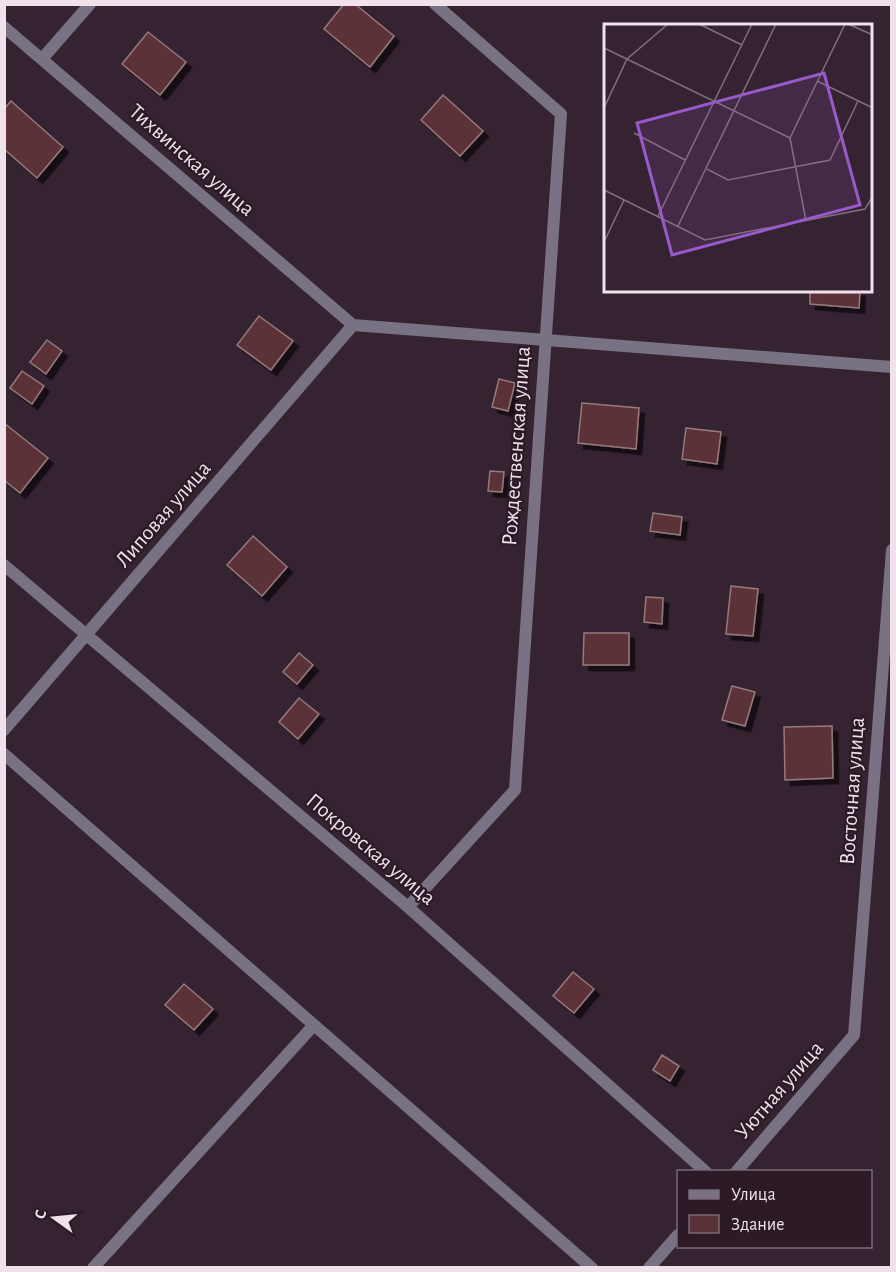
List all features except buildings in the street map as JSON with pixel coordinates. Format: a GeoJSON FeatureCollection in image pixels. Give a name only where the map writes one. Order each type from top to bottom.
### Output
{"type":"FeatureCollection","features":[{"type":"Feature","properties":{"kind":"street"},"geometry":{"type":"LineString","coordinates":[[42,59],[90,4]]}},
{"type":"Feature","properties":{"kind":"street","name":"Рождественская улица"},"geometry":{"type":"LineString","coordinates":[[408,907],[515,790],[561,114],[435,4]]}},
{"type":"Feature","properties":{"kind":"street","name":"Тихвинская улица"},"geometry":{"type":"LineString","coordinates":[[4,27],[352,325]]}},
{"type":"Feature","properties":{"kind":"street"},"geometry":{"type":"LineString","coordinates":[[352,325],[891,367]]}},
{"type":"Feature","properties":{"kind":"street","name":"Липовая улица"},"geometry":{"type":"LineString","coordinates":[[4,730],[352,325]]}},
{"type":"Feature","properties":{"kind":"street","name":"Восточная улица"},"geometry":{"type":"LineString","coordinates":[[854,1035],[891,550]]}},
{"type":"Feature","properties":{"kind":"street","name":"Покровская улица"},"geometry":{"type":"LineString","coordinates":[[4,565],[408,907],[704,1170]]}},
{"type":"Feature","properties":{"kind":"street"},"geometry":{"type":"LineString","coordinates":[[4,754],[592,1268]]}},
{"type":"Feature","properties":{"kind":"street"},"geometry":{"type":"LineString","coordinates":[[93,1268],[314,1026]]}},
{"type":"Feature","properties":{"kind":"street","name":"Уютная улица"},"geometry":{"type":"LineString","coordinates":[[738,1170],[854,1035]]}},
{"type":"Feature","properties":{"kind":"street"},"geometry":{"type":"LineString","coordinates":[[649,1268],[677,1236]]}}]}
